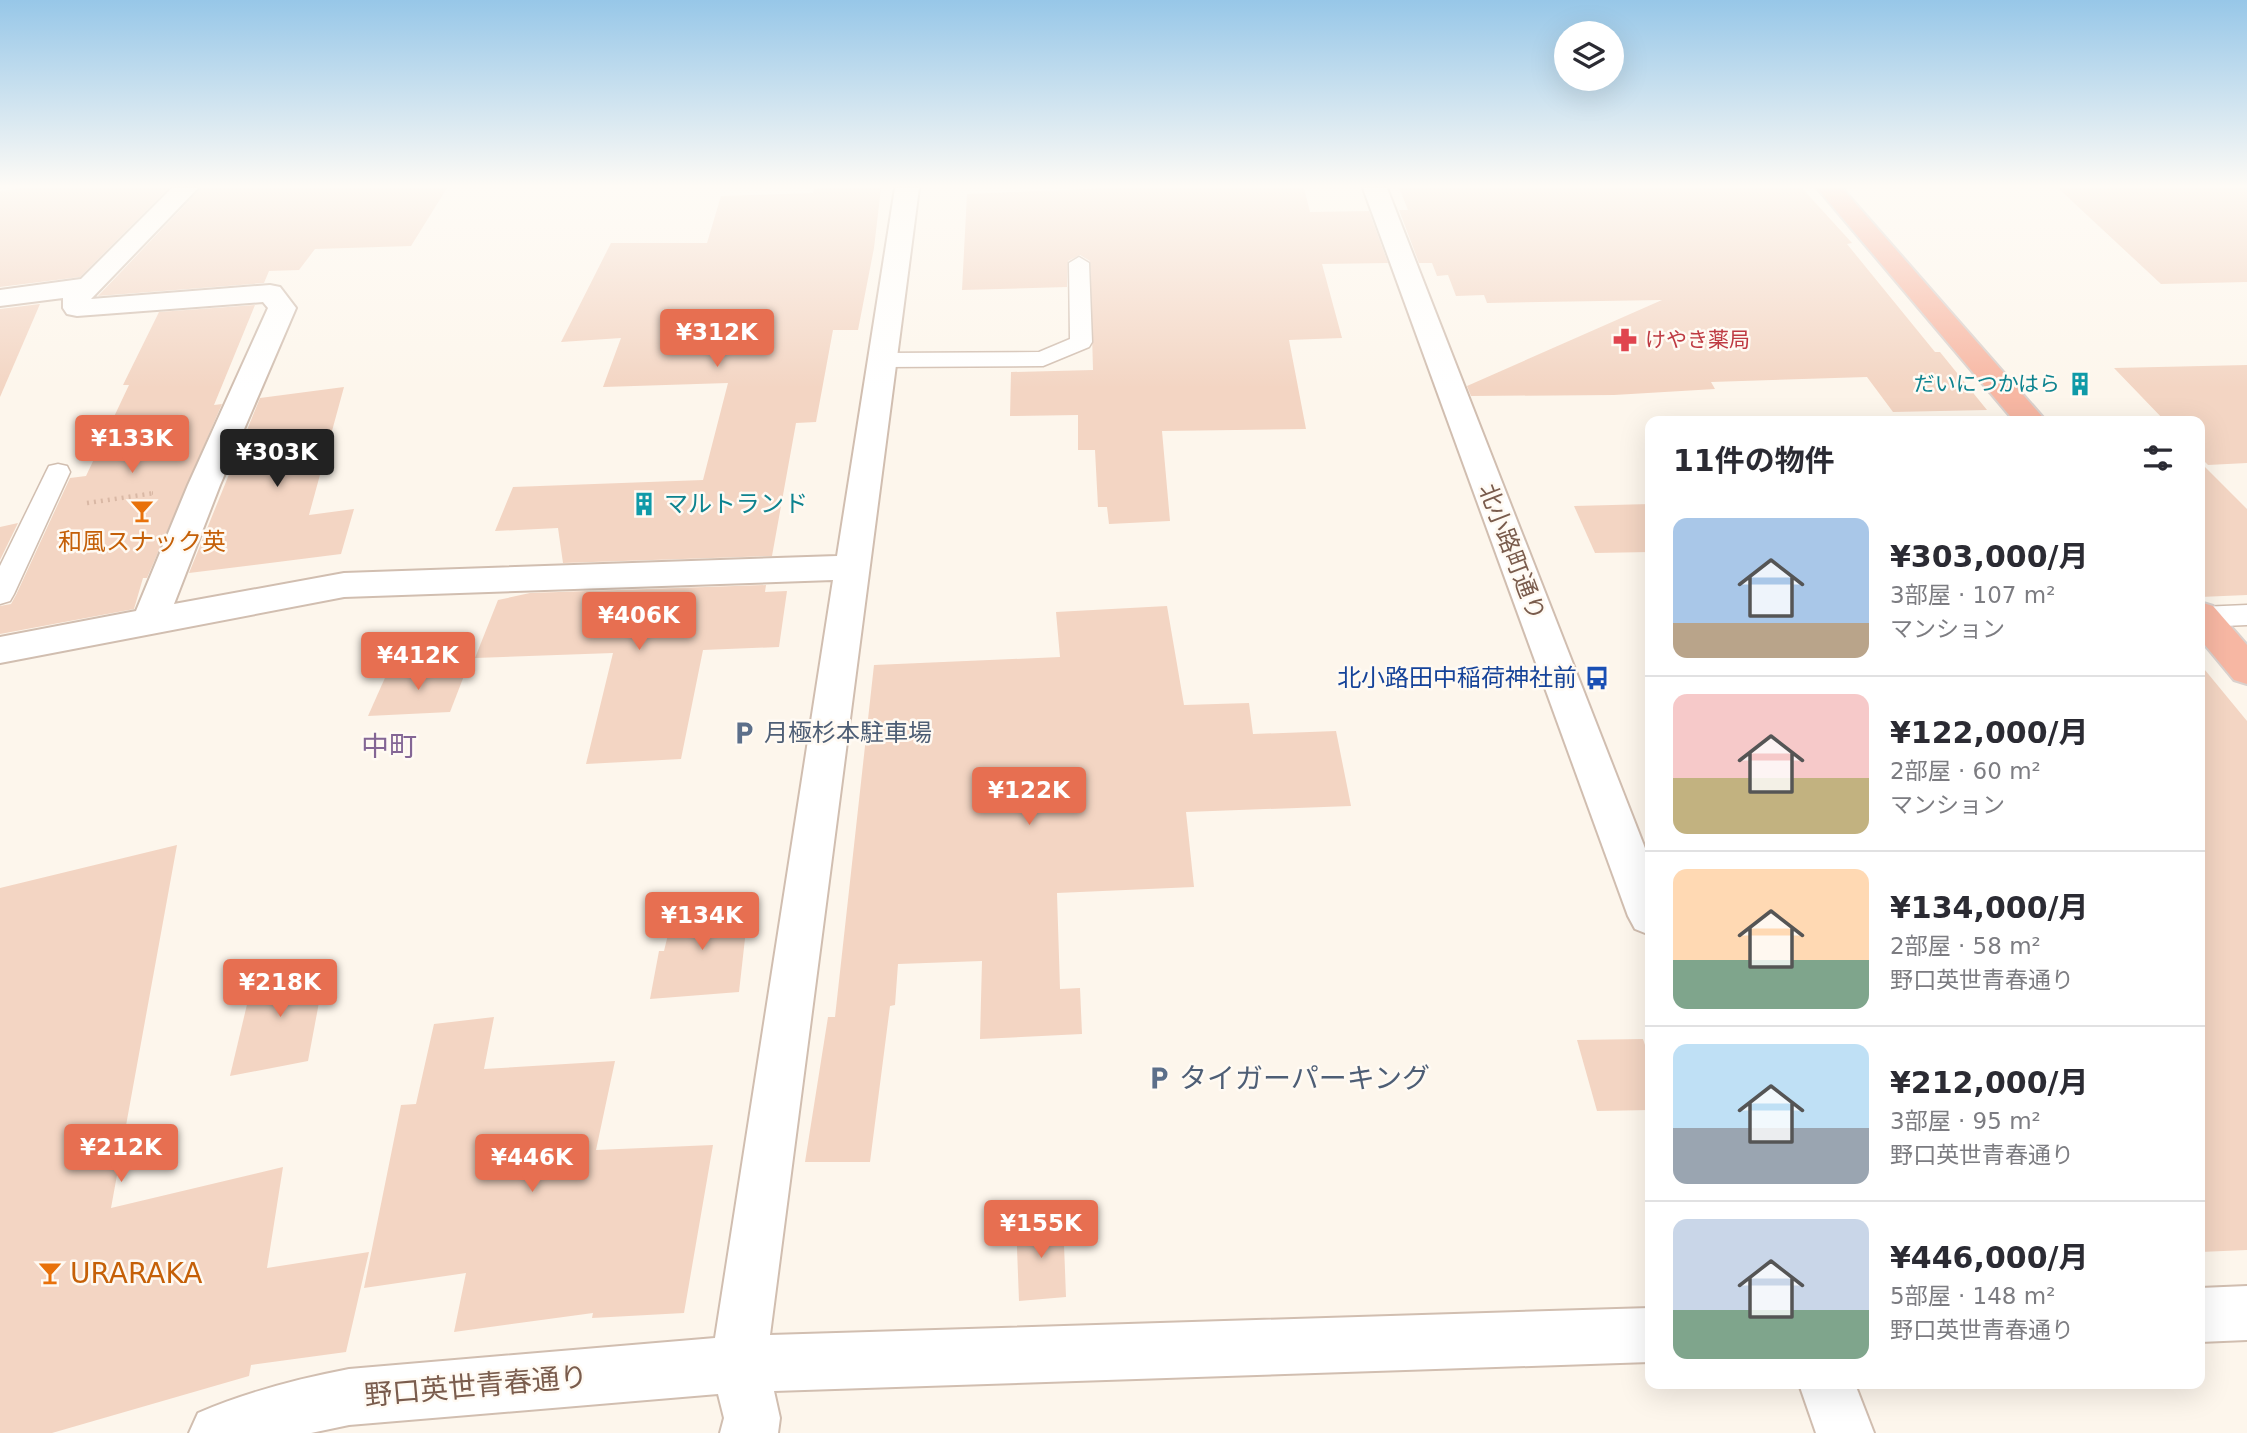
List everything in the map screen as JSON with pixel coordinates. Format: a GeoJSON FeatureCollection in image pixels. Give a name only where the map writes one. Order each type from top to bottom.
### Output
{"type":"FeatureCollection","features":[{"type":"Feature","properties":{"kind":"highway"},"geometry":{"type":"LineString","coordinates":[[1887,255],[2027,416]]}},
{"type":"Feature","properties":{"kind":"highway"},"geometry":{"type":"LineString","coordinates":[[2205,621],[2247,670]]}},
{"type":"Feature","properties":{"kind":"street"},"geometry":{"type":"LineString","coordinates":[[120,255],[75,299],[77,308],[121,308],[214,294],[270,293],[282,308],[204,485],[150,621]]}},
{"type":"Feature","properties":{"kind":"street"},"geometry":{"type":"LineString","coordinates":[[749,1433],[752,1418],[739,1364],[898,255]]}},
{"type":"Feature","properties":{"kind":"street","name":"北小路町通り"},"geometry":{"type":"LineString","coordinates":[[1400,255],[1645,903]]}},
{"type":"Feature","properties":{"kind":"street"},"geometry":{"type":"LineString","coordinates":[[0,298],[89,286]]}},
{"type":"Feature","properties":{"kind":"street"},"geometry":{"type":"LineString","coordinates":[[0,650],[344,585],[854,567]]}},
{"type":"Feature","properties":{"kind":"street"},"geometry":{"type":"LineString","coordinates":[[2205,1315],[2247,1313]]}},
{"type":"Feature","properties":{"kind":"street","name":"野口英世青春通り"},"geometry":{"type":"LineString","coordinates":[[218,1433],[289,1409],[349,1397],[739,1364],[1645,1335]]}},
{"type":"Feature","properties":{"kind":"street"},"geometry":{"type":"LineString","coordinates":[[1829,1389],[1845,1433]]}},
{"type":"Feature","properties":{"kind":"lane"},"geometry":{"type":"LineString","coordinates":[[883,360],[1043,359],[1081,342],[1079,263]]}},
{"type":"Feature","properties":{"kind":"lane"},"geometry":{"type":"LineString","coordinates":[[0,594],[58,472]]}},
{"type":"Feature","properties":{"kind":"lane"},"geometry":{"type":"LineString","coordinates":[[2205,616],[2247,615]]}},
{"type":"Feature","properties":{"kind":"path"},"geometry":{"type":"LineString","coordinates":[[84,503],[204,485]]}},
{"type":"Feature","properties":{"kind":"building"},"geometry":{"type":"Polygon","coordinates":[[[0,255],[102,255],[80,277],[0,287],[0,255]]]}},
{"type":"Feature","properties":{"kind":"building"},"geometry":{"type":"Polygon","coordinates":[[[137,255],[311,255],[299,270],[269,271],[264,283],[98,296],[137,255]]]}},
{"type":"Feature","properties":{"kind":"building"},"geometry":{"type":"Polygon","coordinates":[[[605,255],[873,255],[858,330],[833,330],[816,422],[796,423],[772,556],[563,563],[558,528],[495,531],[513,487],[703,480],[728,383],[603,387],[621,338],[561,342],[605,255]]]}},
{"type":"Feature","properties":{"kind":"building"},"geometry":{"type":"Polygon","coordinates":[[[964,255],[1385,255],[1388,263],[1322,264],[1342,338],[1289,340],[1306,429],[1162,431],[1170,521],[1109,524],[1107,507],[1098,507],[1095,450],[1078,450],[1078,415],[1010,416],[1011,372],[1093,370],[1090,261],[1080,255],[1068,261],[1067,287],[962,290],[964,255]]]}},
{"type":"Feature","properties":{"kind":"building"},"geometry":{"type":"Polygon","coordinates":[[[1416,255],[1856,255],[1935,352],[1940,352],[1987,410],[1893,412],[1867,377],[1711,382],[1715,389],[1614,395],[1471,396],[1467,386],[1662,300],[1487,303],[1484,295],[1456,296],[1448,275],[1437,276],[1432,263],[1419,263],[1416,255]]]}},
{"type":"Feature","properties":{"kind":"building"},"geometry":{"type":"Polygon","coordinates":[[[2130,255],[2247,255],[2247,282],[2161,284],[2130,255]]]}},
{"type":"Feature","properties":{"kind":"building"},"geometry":{"type":"Polygon","coordinates":[[[40,304],[0,397],[0,309],[40,304]]]}},
{"type":"Feature","properties":{"kind":"building"},"geometry":{"type":"Polygon","coordinates":[[[255,305],[214,405],[222,404],[147,578],[143,578],[134,609],[0,634],[0,606],[11,604],[16,595],[70,478],[86,476],[129,385],[123,385],[159,312],[255,305]]]}},
{"type":"Feature","properties":{"kind":"building"},"geometry":{"type":"Polygon","coordinates":[[[2247,365],[2247,463],[2208,465],[2205,462],[2205,416],[2160,416],[2114,368],[2247,365]]]}},
{"type":"Feature","properties":{"kind":"building"},"geometry":{"type":"Polygon","coordinates":[[[344,387],[309,515],[354,509],[341,554],[189,573],[260,398],[344,387]]]}},
{"type":"Feature","properties":{"kind":"building"},"geometry":{"type":"Polygon","coordinates":[[[2205,467],[2247,509],[2247,595],[2205,597],[2205,467]]]}},
{"type":"Feature","properties":{"kind":"building"},"geometry":{"type":"Polygon","coordinates":[[[1645,504],[1645,552],[1595,553],[1574,506],[1645,504]]]}},
{"type":"Feature","properties":{"kind":"building"},"geometry":{"type":"Polygon","coordinates":[[[18,523],[0,560],[0,527],[18,523]]]}},
{"type":"Feature","properties":{"kind":"building"},"geometry":{"type":"Polygon","coordinates":[[[766,585],[765,592],[787,591],[779,647],[703,650],[681,759],[586,764],[613,653],[475,658],[498,600],[530,593],[766,585]]]}},
{"type":"Feature","properties":{"kind":"building"},"geometry":{"type":"Polygon","coordinates":[[[1167,606],[1184,705],[1249,703],[1253,734],[1336,731],[1351,806],[1186,812],[1194,887],[1057,893],[1060,989],[1080,988],[1082,1034],[980,1039],[982,961],[898,964],[895,1005],[890,1006],[870,1162],[805,1162],[828,1017],[835,1017],[874,665],[1060,657],[1056,612],[1167,606]]]}},
{"type":"Feature","properties":{"kind":"building"},"geometry":{"type":"Polygon","coordinates":[[[467,668],[450,712],[368,716],[388,671],[467,668]]]}},
{"type":"Feature","properties":{"kind":"building"},"geometry":{"type":"Polygon","coordinates":[[[2205,670],[2247,721],[2247,1250],[2205,1252],[2205,670]]]}},
{"type":"Feature","properties":{"kind":"building"},"geometry":{"type":"Polygon","coordinates":[[[177,845],[111,1208],[283,1167],[267,1268],[369,1252],[346,1352],[251,1365],[249,1376],[52,1433],[0,1433],[0,888],[177,845]]]}},
{"type":"Feature","properties":{"kind":"building"},"geometry":{"type":"Polygon","coordinates":[[[749,903],[739,992],[650,999],[659,951],[664,951],[675,906],[749,903]]]}},
{"type":"Feature","properties":{"kind":"building"},"geometry":{"type":"Polygon","coordinates":[[[327,960],[308,1061],[230,1076],[254,975],[327,960]]]}},
{"type":"Feature","properties":{"kind":"building"},"geometry":{"type":"Polygon","coordinates":[[[494,1017],[484,1069],[615,1061],[596,1150],[713,1145],[684,1313],[592,1318],[593,1313],[454,1332],[466,1273],[364,1288],[401,1105],[416,1104],[434,1024],[494,1017]]]}},
{"type":"Feature","properties":{"kind":"building"},"geometry":{"type":"Polygon","coordinates":[[[1643,1039],[1645,1110],[1597,1111],[1577,1040],[1643,1039]]]}},
{"type":"Feature","properties":{"kind":"building"},"geometry":{"type":"Polygon","coordinates":[[[1063,1218],[1066,1297],[1019,1301],[1016,1222],[1063,1218]]]}},
{"type":"Feature","properties":{"kind":"place","name":"けやき薬局"},"geometry":{"type":"Point","coordinates":[1625,340]}},
{"type":"Feature","properties":{"kind":"place","name":"だいにつかはら"},"geometry":{"type":"Point","coordinates":[2080,384]}},
{"type":"Feature","properties":{"kind":"place","name":"マルトランド"},"geometry":{"type":"Point","coordinates":[644,504]}},
{"type":"Feature","properties":{"kind":"place","name":"和風スナック英"},"geometry":{"type":"Point","coordinates":[142,511]}},
{"type":"Feature","properties":{"kind":"place","name":"北小路田中稲荷神社前"},"geometry":{"type":"Point","coordinates":[1597,678]}},
{"type":"Feature","properties":{"kind":"place","name":"月極杉本駐車場"},"geometry":{"type":"Point","coordinates":[744,733]}},
{"type":"Feature","properties":{"kind":"place","name":"タイガーパーキング"},"geometry":{"type":"Point","coordinates":[1159,1078]}},
{"type":"Feature","properties":{"kind":"place","name":"URARAKA"},"geometry":{"type":"Point","coordinates":[50,1273]}},
{"type":"Feature","properties":{"kind":"district","name":"中町"},"geometry":{"type":"Point","coordinates":[389,746]}}]}
